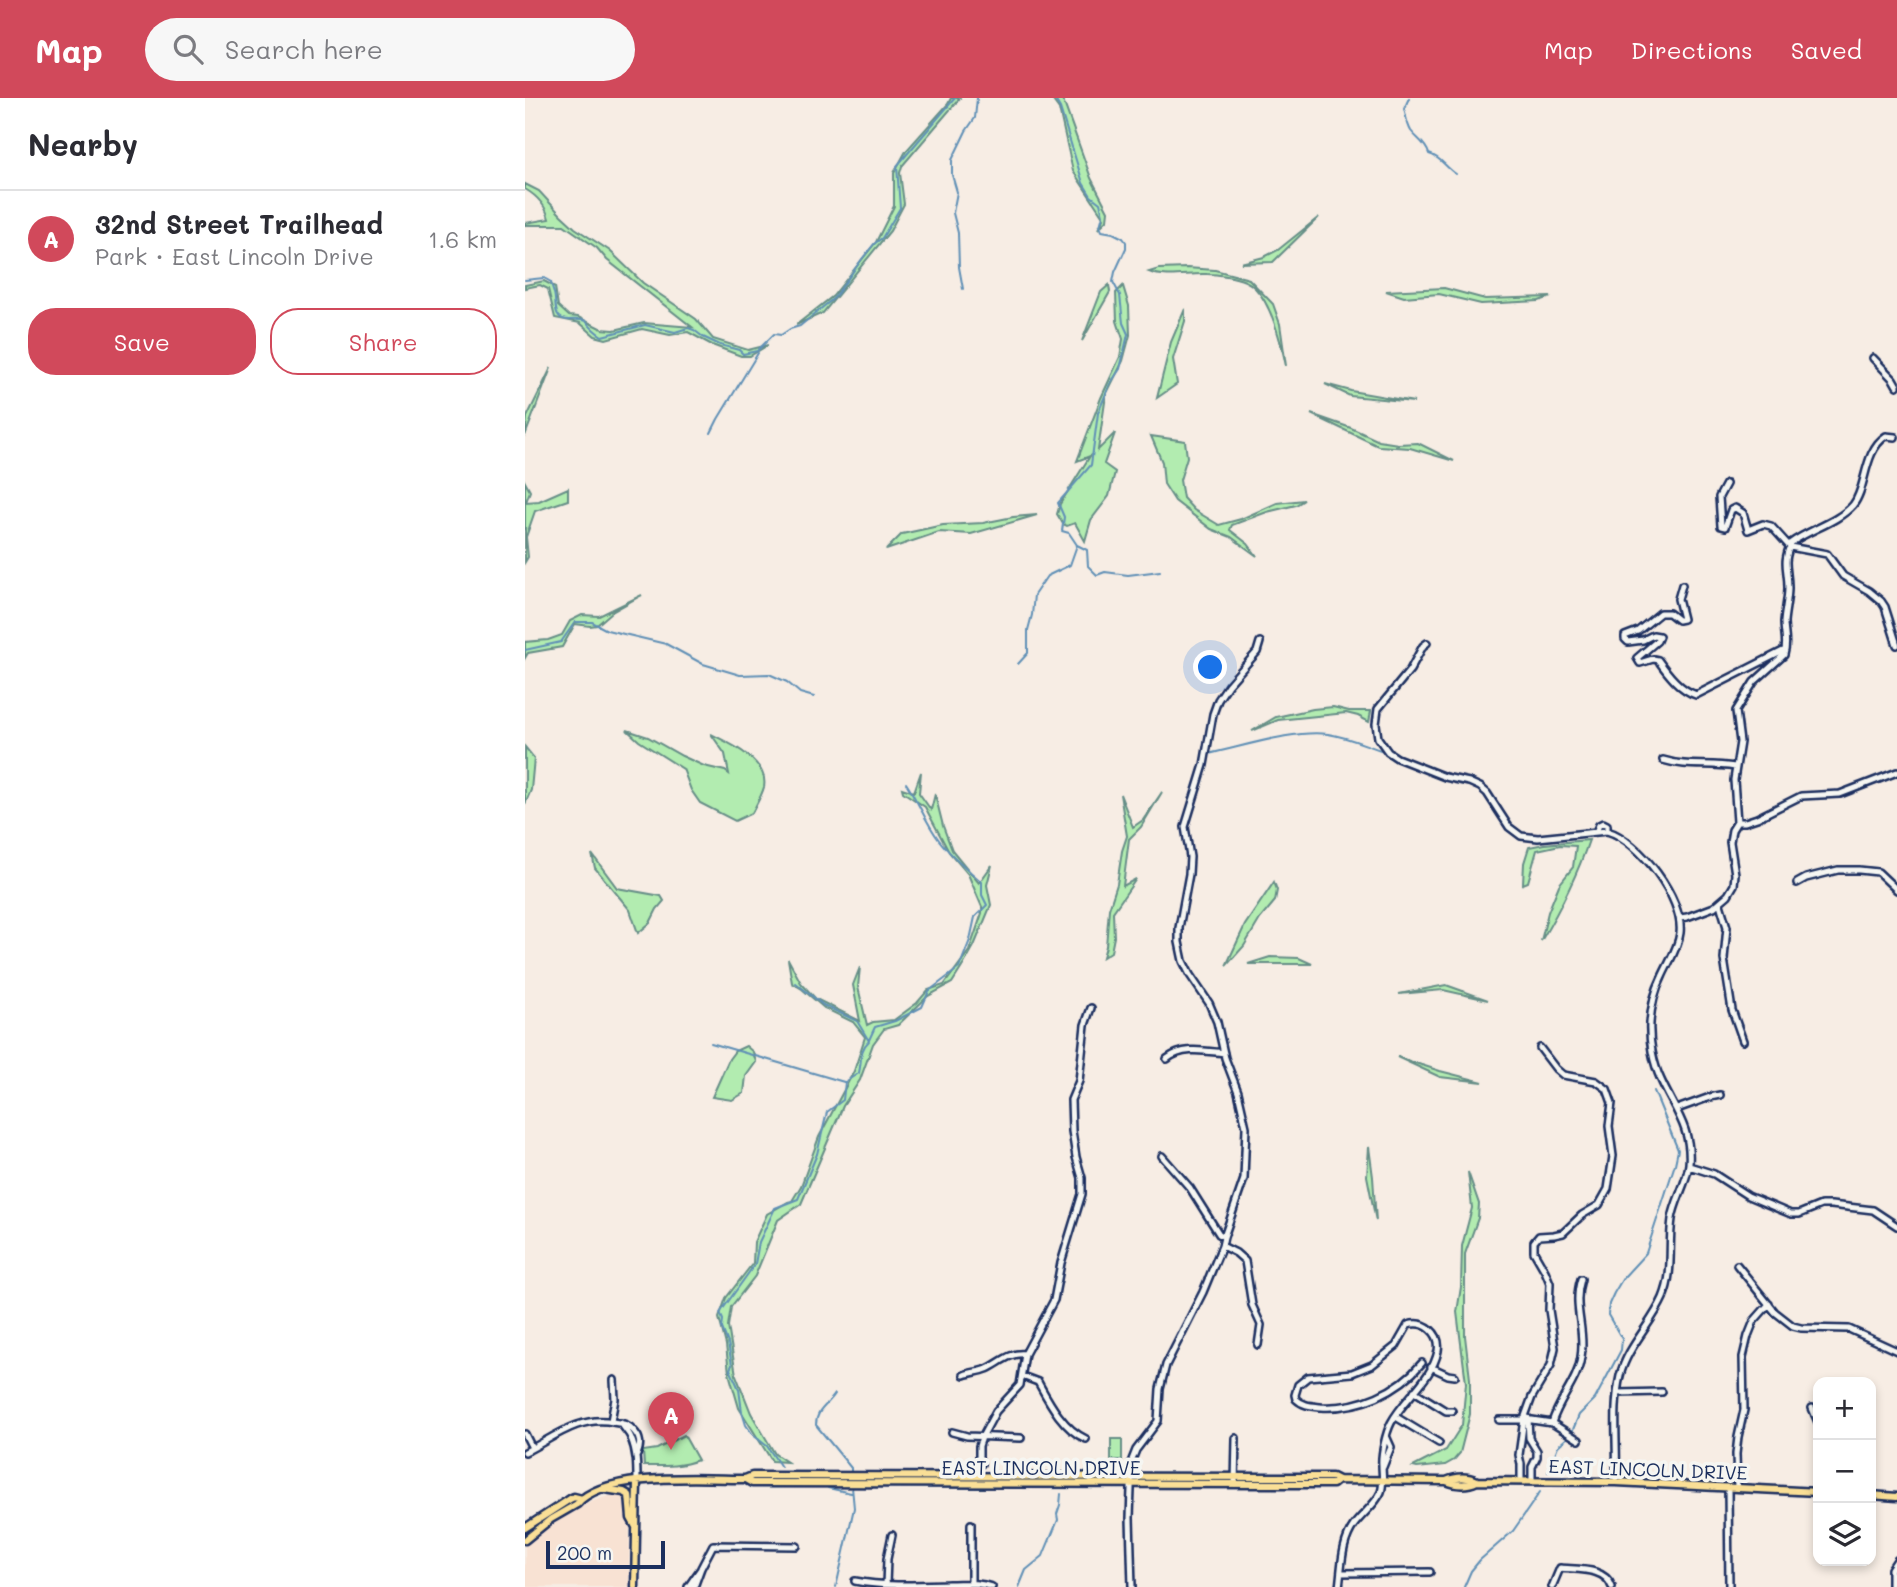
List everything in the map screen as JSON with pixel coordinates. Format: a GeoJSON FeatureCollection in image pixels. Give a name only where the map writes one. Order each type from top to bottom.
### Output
{"type":"FeatureCollection","features":[{"type":"Feature","properties":{"kind":"main road","name":"EAST LINCOLN DRIVE"},"geometry":{"type":"LineString","coordinates":[[525,1540],[582,1499],[603,1489],[637,1480],[745,1479],[752,1483],[843,1480],[1235,1480],[1333,1484],[1338,1480],[1369,1480],[1383,1473],[1453,1484],[1471,1484],[1477,1481],[1616,1482],[1813,1492]]}},
{"type":"Feature","properties":{"kind":"main road"},"geometry":{"type":"LineString","coordinates":[[635,1587],[637,1480]]}},
{"type":"Feature","properties":{"kind":"main road"},"geometry":{"type":"LineString","coordinates":[[603,1489],[629,1495],[631,1518],[637,1528]]}},
{"type":"Feature","properties":{"kind":"main road"},"geometry":{"type":"LineString","coordinates":[[1876,1495],[1897,1497]]}},
{"type":"Feature","properties":{"kind":"main road","name":"EAST LINCOLN DRIVE"},"geometry":{"type":"LineString","coordinates":[[525,1528],[570,1499],[582,1499]]}},
{"type":"Feature","properties":{"kind":"street"},"geometry":{"type":"LineString","coordinates":[[1873,358],[1897,386]]}},
{"type":"Feature","properties":{"kind":"street"},"geometry":{"type":"LineString","coordinates":[[1680,918],[1720,904],[1734,885],[1730,842],[1737,821],[1734,784],[1739,742],[1735,717],[1737,708],[1754,682],[1784,655],[1786,650],[1784,618],[1788,583],[1785,563],[1790,547],[1795,540],[1843,514],[1854,504],[1865,470],[1877,446],[1883,438],[1896,437]]}},
{"type":"Feature","properties":{"kind":"street"},"geometry":{"type":"LineString","coordinates":[[1726,484],[1719,497],[1721,526],[1725,527],[1731,510],[1735,508],[1743,513],[1748,530],[1763,524],[1771,526],[1790,547],[1826,554],[1843,576],[1877,596],[1885,607],[1897,645]]}},
{"type":"Feature","properties":{"kind":"street"},"geometry":{"type":"LineString","coordinates":[[1682,585],[1678,599],[1683,619],[1678,620],[1669,613],[1660,613],[1637,631],[1625,636],[1628,642],[1643,640],[1653,635],[1659,636],[1657,641],[1637,658],[1640,663],[1658,660],[1682,687],[1696,695],[1786,650]]}},
{"type":"Feature","properties":{"kind":"street"},"geometry":{"type":"LineString","coordinates":[[1132,1587],[1130,1480],[1135,1453],[1158,1420],[1160,1389],[1166,1365],[1203,1292],[1222,1246],[1244,1179],[1247,1138],[1238,1092],[1213,1013],[1185,968],[1179,928],[1190,857],[1185,828],[1204,765],[1218,700],[1236,674],[1257,652],[1260,642]]}},
{"type":"Feature","properties":{"kind":"street"},"geometry":{"type":"LineString","coordinates":[[1427,643],[1378,709],[1378,738],[1388,752],[1445,777],[1474,783],[1487,793],[1509,827],[1521,836],[1538,838],[1607,831],[1616,834],[1648,861],[1669,894],[1680,918],[1678,943],[1657,988],[1650,1028],[1660,1077],[1678,1109],[1686,1133],[1689,1166],[1672,1222],[1667,1288],[1624,1363],[1620,1375],[1617,1393],[1616,1482]]}},
{"type":"Feature","properties":{"kind":"street"},"geometry":{"type":"LineString","coordinates":[[1663,760],[1679,765],[1708,764],[1735,768]]}},
{"type":"Feature","properties":{"kind":"street"},"geometry":{"type":"LineString","coordinates":[[1737,821],[1750,821],[1801,796],[1840,794],[1897,772]]}},
{"type":"Feature","properties":{"kind":"street"},"geometry":{"type":"LineString","coordinates":[[1797,883],[1838,870],[1859,870],[1878,872],[1897,890]]}},
{"type":"Feature","properties":{"kind":"street"},"geometry":{"type":"LineString","coordinates":[[1720,904],[1727,928],[1724,959],[1732,1010],[1743,1041]]}},
{"type":"Feature","properties":{"kind":"street"},"geometry":{"type":"LineString","coordinates":[[981,1480],[982,1439],[996,1411],[1020,1385],[1025,1354],[1054,1300],[1061,1263],[1081,1194],[1082,1178],[1072,1134],[1071,1100],[1079,1081],[1085,1025],[1091,1007]]}},
{"type":"Feature","properties":{"kind":"street"},"geometry":{"type":"LineString","coordinates":[[1521,1481],[1520,1460],[1527,1409],[1551,1365],[1555,1348],[1549,1310],[1550,1283],[1534,1252],[1534,1242],[1539,1236],[1563,1233],[1582,1215],[1599,1205],[1608,1189],[1613,1156],[1609,1126],[1612,1103],[1607,1089],[1595,1081],[1563,1075],[1540,1048]]}},
{"type":"Feature","properties":{"kind":"street"},"geometry":{"type":"LineString","coordinates":[[1167,1059],[1171,1055],[1195,1050],[1224,1053]]}},
{"type":"Feature","properties":{"kind":"street"},"geometry":{"type":"LineString","coordinates":[[1678,1109],[1720,1095]]}},
{"type":"Feature","properties":{"kind":"street"},"geometry":{"type":"LineString","coordinates":[[1162,1156],[1190,1188],[1219,1234],[1224,1237]]}},
{"type":"Feature","properties":{"kind":"street"},"geometry":{"type":"LineString","coordinates":[[1689,1166],[1714,1174],[1748,1196],[1791,1214],[1799,1214],[1821,1205],[1831,1205],[1874,1210],[1897,1226]]}},
{"type":"Feature","properties":{"kind":"street"},"geometry":{"type":"LineString","coordinates":[[1222,1246],[1236,1252],[1245,1261],[1252,1305],[1261,1325],[1258,1345]]}},
{"type":"Feature","properties":{"kind":"street"},"geometry":{"type":"LineString","coordinates":[[1737,1265],[1775,1312],[1793,1326],[1849,1329],[1897,1351]]}},
{"type":"Feature","properties":{"kind":"street"},"geometry":{"type":"LineString","coordinates":[[1552,1423],[1558,1405],[1580,1365],[1583,1346],[1577,1299],[1581,1279]]}},
{"type":"Feature","properties":{"kind":"street"},"geometry":{"type":"LineString","coordinates":[[1737,1488],[1736,1454],[1744,1410],[1743,1357],[1754,1321],[1769,1304]]}},
{"type":"Feature","properties":{"kind":"street"},"geometry":{"type":"LineString","coordinates":[[1339,1587],[1348,1534],[1382,1491],[1384,1447],[1389,1440],[1391,1423],[1431,1367],[1438,1349],[1436,1337],[1424,1324],[1408,1325],[1396,1346],[1372,1365],[1352,1373],[1308,1377],[1299,1383],[1296,1399],[1305,1405],[1348,1405],[1385,1393],[1397,1386],[1422,1363]]}},
{"type":"Feature","properties":{"kind":"street"},"geometry":{"type":"LineString","coordinates":[[964,1375],[988,1368],[1011,1355],[1025,1354]]}},
{"type":"Feature","properties":{"kind":"street"},"geometry":{"type":"LineString","coordinates":[[1431,1367],[1455,1376]]}},
{"type":"Feature","properties":{"kind":"street"},"geometry":{"type":"LineString","coordinates":[[1413,1373],[1422,1382]]}},
{"type":"Feature","properties":{"kind":"street"},"geometry":{"type":"LineString","coordinates":[[1022,1376],[1038,1382],[1054,1410],[1078,1436],[1086,1439]]}},
{"type":"Feature","properties":{"kind":"street"},"geometry":{"type":"LineString","coordinates":[[611,1421],[615,1399],[614,1380]]}},
{"type":"Feature","properties":{"kind":"street"},"geometry":{"type":"LineString","coordinates":[[1414,1391],[1446,1411],[1452,1411]]}},
{"type":"Feature","properties":{"kind":"street"},"geometry":{"type":"LineString","coordinates":[[1617,1393],[1662,1392]]}},
{"type":"Feature","properties":{"kind":"street"},"geometry":{"type":"LineString","coordinates":[[1396,1417],[1439,1443]]}},
{"type":"Feature","properties":{"kind":"street"},"geometry":{"type":"LineString","coordinates":[[1526,1419],[1529,1438],[1537,1451],[1532,1467],[1532,1481]]}},
{"type":"Feature","properties":{"kind":"street"},"geometry":{"type":"LineString","coordinates":[[1499,1420],[1526,1419],[1552,1423],[1577,1439]]}},
{"type":"Feature","properties":{"kind":"street"},"geometry":{"type":"LineString","coordinates":[[525,1452],[571,1427],[611,1421],[621,1423],[622,1428],[630,1431],[637,1455],[637,1480]]}},
{"type":"Feature","properties":{"kind":"street"},"geometry":{"type":"LineString","coordinates":[[952,1433],[982,1439],[1021,1438]]}},
{"type":"Feature","properties":{"kind":"street"},"geometry":{"type":"LineString","coordinates":[[525,1434],[532,1448]]}},
{"type":"Feature","properties":{"kind":"street"},"geometry":{"type":"LineString","coordinates":[[1235,1480],[1236,1438]]}},
{"type":"Feature","properties":{"kind":"street"},"geometry":{"type":"LineString","coordinates":[[1383,1473],[1388,1456],[1394,1452],[1394,1446],[1389,1440]]}},
{"type":"Feature","properties":{"kind":"street"},"geometry":{"type":"LineString","coordinates":[[1520,1460],[1534,1460]]}},
{"type":"Feature","properties":{"kind":"street"},"geometry":{"type":"LineString","coordinates":[[1728,1488],[1729,1587]]}},
{"type":"Feature","properties":{"kind":"street"},"geometry":{"type":"LineString","coordinates":[[971,1524],[971,1583]]}},
{"type":"Feature","properties":{"kind":"street"},"geometry":{"type":"LineString","coordinates":[[886,1585],[887,1559],[893,1535]]}},
{"type":"Feature","properties":{"kind":"street"},"geometry":{"type":"LineString","coordinates":[[688,1587],[713,1545],[797,1546]]}},
{"type":"Feature","properties":{"kind":"street"},"geometry":{"type":"LineString","coordinates":[[1891,1587],[1891,1569],[1896,1561]]}},
{"type":"Feature","properties":{"kind":"street"},"geometry":{"type":"LineString","coordinates":[[694,1587],[701,1568]]}},
{"type":"Feature","properties":{"kind":"street"},"geometry":{"type":"LineString","coordinates":[[1552,1587],[1560,1568],[1599,1572],[1609,1579],[1612,1587]]}},
{"type":"Feature","properties":{"kind":"street"},"geometry":{"type":"LineString","coordinates":[[1341,1573],[1430,1572]]}},
{"type":"Feature","properties":{"kind":"street"},"geometry":{"type":"LineString","coordinates":[[855,1581],[886,1585],[971,1583],[992,1587]]}},
{"type":"Feature","properties":{"kind":"shaded area"},"geometry":{"type":"Polygon","coordinates":[[[619,1493],[625,1494],[630,1501],[629,1587],[525,1587],[525,1544],[564,1515],[593,1501],[619,1493]]]}},
{"type":"Feature","properties":{"kind":"green space"},"geometry":{"type":"Polygon","coordinates":[[[951,98],[960,98],[902,166],[900,173],[904,204],[890,231],[823,313],[796,325],[833,296],[876,242],[894,206],[894,173],[906,151],[951,98]]]}},
{"type":"Feature","properties":{"kind":"green space"},"geometry":{"type":"Polygon","coordinates":[[[1051,98],[1061,98],[1064,103],[1091,178],[1108,211],[1107,220],[1098,229],[1104,218],[1073,171],[1059,109],[1051,98]]]}},
{"type":"Feature","properties":{"kind":"green space"},"geometry":{"type":"Polygon","coordinates":[[[525,184],[539,191],[575,228],[610,251],[643,283],[696,319],[713,339],[748,350],[768,345],[750,356],[741,356],[688,332],[670,335],[642,329],[606,339],[595,336],[580,323],[555,318],[548,289],[540,285],[525,288],[525,285],[544,281],[555,287],[558,306],[569,316],[578,317],[602,329],[614,330],[644,323],[692,327],[607,260],[597,248],[564,225],[525,225],[549,219],[540,202],[525,189],[525,184]]]}},
{"type":"Feature","properties":{"kind":"green space"},"geometry":{"type":"Polygon","coordinates":[[[1319,217],[1273,262],[1241,263],[1278,250],[1319,217]]]}},
{"type":"Feature","properties":{"kind":"green space"},"geometry":{"type":"Polygon","coordinates":[[[1187,268],[1215,270],[1249,279],[1273,304],[1280,324],[1286,366],[1273,318],[1261,295],[1245,281],[1221,275],[1170,275],[1149,272],[1187,268]]]}},
{"type":"Feature","properties":{"kind":"green space"},"geometry":{"type":"Polygon","coordinates":[[[1109,285],[1110,292],[1082,341],[1101,292],[1109,285]]]}},
{"type":"Feature","properties":{"kind":"green space"},"geometry":{"type":"Polygon","coordinates":[[[1123,286],[1129,306],[1130,335],[1123,361],[1106,395],[1098,450],[1115,433],[1104,464],[1115,472],[1109,496],[1091,520],[1085,541],[1075,523],[1067,526],[1063,524],[1057,514],[1060,504],[1090,456],[1077,461],[1120,357],[1123,339],[1117,321],[1116,293],[1123,286]]]}},
{"type":"Feature","properties":{"kind":"green space"},"geometry":{"type":"Polygon","coordinates":[[[1444,288],[1485,299],[1551,297],[1539,301],[1481,304],[1439,294],[1404,297],[1386,291],[1444,288]]]}},
{"type":"Feature","properties":{"kind":"green space"},"geometry":{"type":"Polygon","coordinates":[[[1185,309],[1185,321],[1173,359],[1177,384],[1157,398],[1171,342],[1185,309]]]}},
{"type":"Feature","properties":{"kind":"green space"},"geometry":{"type":"Polygon","coordinates":[[[551,368],[525,436],[527,417],[551,368]]]}},
{"type":"Feature","properties":{"kind":"green space"},"geometry":{"type":"Polygon","coordinates":[[[1325,384],[1351,391],[1414,402],[1350,396],[1325,384]]]}},
{"type":"Feature","properties":{"kind":"green space"},"geometry":{"type":"Polygon","coordinates":[[[1311,414],[1379,441],[1418,443],[1454,461],[1410,448],[1378,446],[1311,414]]]}},
{"type":"Feature","properties":{"kind":"green space"},"geometry":{"type":"Polygon","coordinates":[[[1151,436],[1185,441],[1187,457],[1180,480],[1183,498],[1194,510],[1219,525],[1241,519],[1277,503],[1304,500],[1232,525],[1230,530],[1248,544],[1257,556],[1231,537],[1211,529],[1175,501],[1164,484],[1162,462],[1151,436]]]}},
{"type":"Feature","properties":{"kind":"green space"},"geometry":{"type":"Polygon","coordinates":[[[525,482],[530,491],[526,502],[539,501],[568,488],[568,500],[535,511],[526,537],[528,557],[525,562],[525,482]]]}},
{"type":"Feature","properties":{"kind":"green space"},"geometry":{"type":"Polygon","coordinates":[[[1037,515],[971,534],[939,532],[886,550],[902,534],[943,525],[983,523],[1037,515]]]}},
{"type":"Feature","properties":{"kind":"green space"},"geometry":{"type":"Polygon","coordinates":[[[642,595],[612,612],[597,625],[575,624],[562,647],[528,653],[525,658],[525,642],[548,640],[562,635],[570,621],[582,615],[599,616],[642,595]]]}},
{"type":"Feature","properties":{"kind":"green space"},"geometry":{"type":"Polygon","coordinates":[[[1333,707],[1349,711],[1371,711],[1369,722],[1346,713],[1278,720],[1252,731],[1276,717],[1333,707]]]}},
{"type":"Feature","properties":{"kind":"green space"},"geometry":{"type":"Polygon","coordinates":[[[627,730],[648,737],[704,766],[729,774],[725,754],[711,734],[737,748],[754,761],[764,778],[763,790],[752,813],[735,821],[700,803],[691,790],[683,769],[639,741],[627,730]]]}},
{"type":"Feature","properties":{"kind":"green space"},"geometry":{"type":"Polygon","coordinates":[[[525,747],[534,758],[531,790],[525,804],[525,747]]]}},
{"type":"Feature","properties":{"kind":"green space"},"geometry":{"type":"Polygon","coordinates":[[[921,772],[919,793],[931,810],[935,794],[952,850],[979,883],[992,865],[987,885],[991,905],[974,946],[952,983],[928,996],[898,1025],[884,1029],[873,1044],[860,1080],[843,1106],[801,1204],[778,1220],[755,1276],[731,1307],[728,1326],[736,1375],[751,1413],[775,1454],[787,1462],[772,1461],[739,1408],[729,1373],[719,1318],[726,1298],[753,1263],[754,1242],[767,1214],[792,1201],[801,1186],[819,1137],[854,1071],[865,1037],[853,1022],[824,1008],[792,983],[788,959],[801,983],[816,999],[860,1021],[853,985],[860,967],[858,987],[867,1025],[894,1020],[917,1003],[928,990],[944,985],[969,951],[982,907],[968,874],[949,852],[925,807],[903,792],[902,788],[914,792],[921,772]]]}},
{"type":"Feature","properties":{"kind":"green space"},"geometry":{"type":"Polygon","coordinates":[[[1162,792],[1141,827],[1129,839],[1123,886],[1136,879],[1113,912],[1114,937],[1111,952],[1103,957],[1109,909],[1127,836],[1120,794],[1133,827],[1143,820],[1162,792]]]}},
{"type":"Feature","properties":{"kind":"green space"},"geometry":{"type":"Polygon","coordinates":[[[1589,840],[1568,892],[1541,941],[1548,912],[1559,885],[1573,867],[1576,846],[1560,845],[1537,850],[1528,882],[1523,884],[1524,863],[1529,847],[1589,840]]]}},
{"type":"Feature","properties":{"kind":"green space"},"geometry":{"type":"Polygon","coordinates":[[[592,854],[617,888],[661,896],[664,901],[650,923],[638,933],[630,910],[595,868],[592,854]]]}},
{"type":"Feature","properties":{"kind":"green space"},"geometry":{"type":"Polygon","coordinates":[[[1274,882],[1277,890],[1275,901],[1260,919],[1244,946],[1226,966],[1245,925],[1274,882]]]}},
{"type":"Feature","properties":{"kind":"green space"},"geometry":{"type":"Polygon","coordinates":[[[1270,957],[1299,958],[1312,964],[1248,964],[1270,957]]]}},
{"type":"Feature","properties":{"kind":"green space"},"geometry":{"type":"Polygon","coordinates":[[[1446,985],[1488,1000],[1443,990],[1399,994],[1446,985]]]}},
{"type":"Feature","properties":{"kind":"green space"},"geometry":{"type":"Polygon","coordinates":[[[746,1046],[753,1052],[756,1062],[746,1076],[744,1093],[732,1100],[712,1097],[729,1059],[735,1051],[746,1046]]]}},
{"type":"Feature","properties":{"kind":"green space"},"geometry":{"type":"Polygon","coordinates":[[[1397,1057],[1440,1071],[1483,1082],[1440,1077],[1397,1057]]]}},
{"type":"Feature","properties":{"kind":"green space"},"geometry":{"type":"Polygon","coordinates":[[[1369,1147],[1373,1177],[1376,1221],[1367,1176],[1369,1147]]]}},
{"type":"Feature","properties":{"kind":"green space"},"geometry":{"type":"Polygon","coordinates":[[[1468,1172],[1479,1204],[1478,1218],[1465,1254],[1465,1336],[1470,1379],[1470,1414],[1460,1453],[1454,1460],[1445,1465],[1417,1468],[1413,1467],[1446,1450],[1462,1425],[1466,1383],[1457,1312],[1461,1287],[1462,1246],[1472,1208],[1468,1172]]]}},
{"type":"Feature","properties":{"kind":"green space"},"geometry":{"type":"Polygon","coordinates":[[[684,1435],[698,1460],[678,1465],[644,1466],[643,1451],[657,1449],[684,1435]]]}},
{"type":"Feature","properties":{"kind":"green space"},"geometry":{"type":"Polygon","coordinates":[[[1111,1439],[1122,1439],[1122,1460],[1111,1460],[1111,1439]]]}},
{"type":"Feature","properties":{"kind":"waterway"},"geometry":{"type":"LineString","coordinates":[[525,280],[544,278],[551,282],[556,310],[560,317],[586,321],[602,336],[645,325],[675,332],[688,328],[743,354],[757,351],[774,334],[781,335],[800,326],[834,298],[862,259],[882,238],[900,208],[897,166],[955,98]]}},
{"type":"Feature","properties":{"kind":"waterway"},"geometry":{"type":"LineString","coordinates":[[963,289],[958,233],[953,213],[957,192],[952,175],[952,160],[975,118],[977,98]]}},
{"type":"Feature","properties":{"kind":"waterway"},"geometry":{"type":"LineString","coordinates":[[1018,664],[1028,653],[1028,630],[1034,595],[1047,576],[1070,565],[1077,545],[1069,533],[1062,531],[1064,517],[1058,503],[1091,465],[1098,413],[1110,384],[1120,369],[1128,334],[1123,323],[1120,295],[1113,282],[1126,242],[1113,233],[1102,231],[1100,226],[1103,215],[1100,203],[1091,196],[1083,183],[1060,108],[1054,98]]}},
{"type":"Feature","properties":{"kind":"waterway"},"geometry":{"type":"LineString","coordinates":[[1409,98],[1404,109],[1411,131],[1424,144],[1429,154],[1456,174]]}},
{"type":"Feature","properties":{"kind":"waterway"},"geometry":{"type":"LineString","coordinates":[[711,433],[758,353]]}},
{"type":"Feature","properties":{"kind":"waterway"},"geometry":{"type":"LineString","coordinates":[[1077,545],[1087,550],[1088,566],[1097,575],[1105,572],[1128,575],[1160,571]]}},
{"type":"Feature","properties":{"kind":"waterway"},"geometry":{"type":"LineString","coordinates":[[525,650],[561,642],[575,622],[592,622],[607,630],[666,644],[703,664],[740,675],[769,674],[787,682],[800,693],[814,697]]}},
{"type":"Feature","properties":{"kind":"waterway"},"geometry":{"type":"LineString","coordinates":[[1208,754],[1284,736],[1315,733],[1343,737],[1387,752]]}},
{"type":"Feature","properties":{"kind":"waterway"},"geometry":{"type":"LineString","coordinates":[[869,1040],[875,1027],[895,1021],[922,1007],[929,991],[959,968],[970,940],[975,917],[987,905],[982,895],[982,882],[939,840],[906,783]]}},
{"type":"Feature","properties":{"kind":"waterway"},"geometry":{"type":"LineString","coordinates":[[781,1467],[767,1446],[753,1435],[746,1425],[739,1389],[730,1369],[732,1365],[720,1313],[755,1264],[759,1242],[775,1208],[798,1199],[817,1154],[827,1112],[843,1100],[845,1082],[859,1073],[862,1052],[869,1041],[857,1021],[823,1005],[796,983]]}},
{"type":"Feature","properties":{"kind":"waterway"},"geometry":{"type":"LineString","coordinates":[[711,1043],[844,1082]]}},
{"type":"Feature","properties":{"kind":"waterway"},"geometry":{"type":"LineString","coordinates":[[1572,1432],[1579,1415],[1595,1399],[1621,1350],[1622,1339],[1608,1315],[1609,1304],[1623,1278],[1646,1253],[1675,1164],[1678,1150],[1654,1091]]}},
{"type":"Feature","properties":{"kind":"waterway"},"geometry":{"type":"LineString","coordinates":[[835,1394],[820,1412],[816,1425],[851,1468],[851,1474]]}},
{"type":"Feature","properties":{"kind":"waterway"},"geometry":{"type":"LineString","coordinates":[[1548,1472],[1558,1446],[1569,1436]]}},
{"type":"Feature","properties":{"kind":"waterway"},"geometry":{"type":"LineString","coordinates":[[836,1587],[854,1508],[852,1487]]}},
{"type":"Feature","properties":{"kind":"waterway"},"geometry":{"type":"LineString","coordinates":[[828,1488],[851,1493]]}},
{"type":"Feature","properties":{"kind":"waterway"},"geometry":{"type":"LineString","coordinates":[[1464,1587],[1471,1571],[1513,1531],[1540,1492]]}},
{"type":"Feature","properties":{"kind":"waterway"},"geometry":{"type":"LineString","coordinates":[[1019,1587],[1026,1570],[1043,1556],[1058,1520],[1061,1494]]}},
{"type":"Feature","properties":{"kind":"place","name":"32nd Street Trailhead"},"geometry":{"type":"Point","coordinates":[671,1450]}}]}
